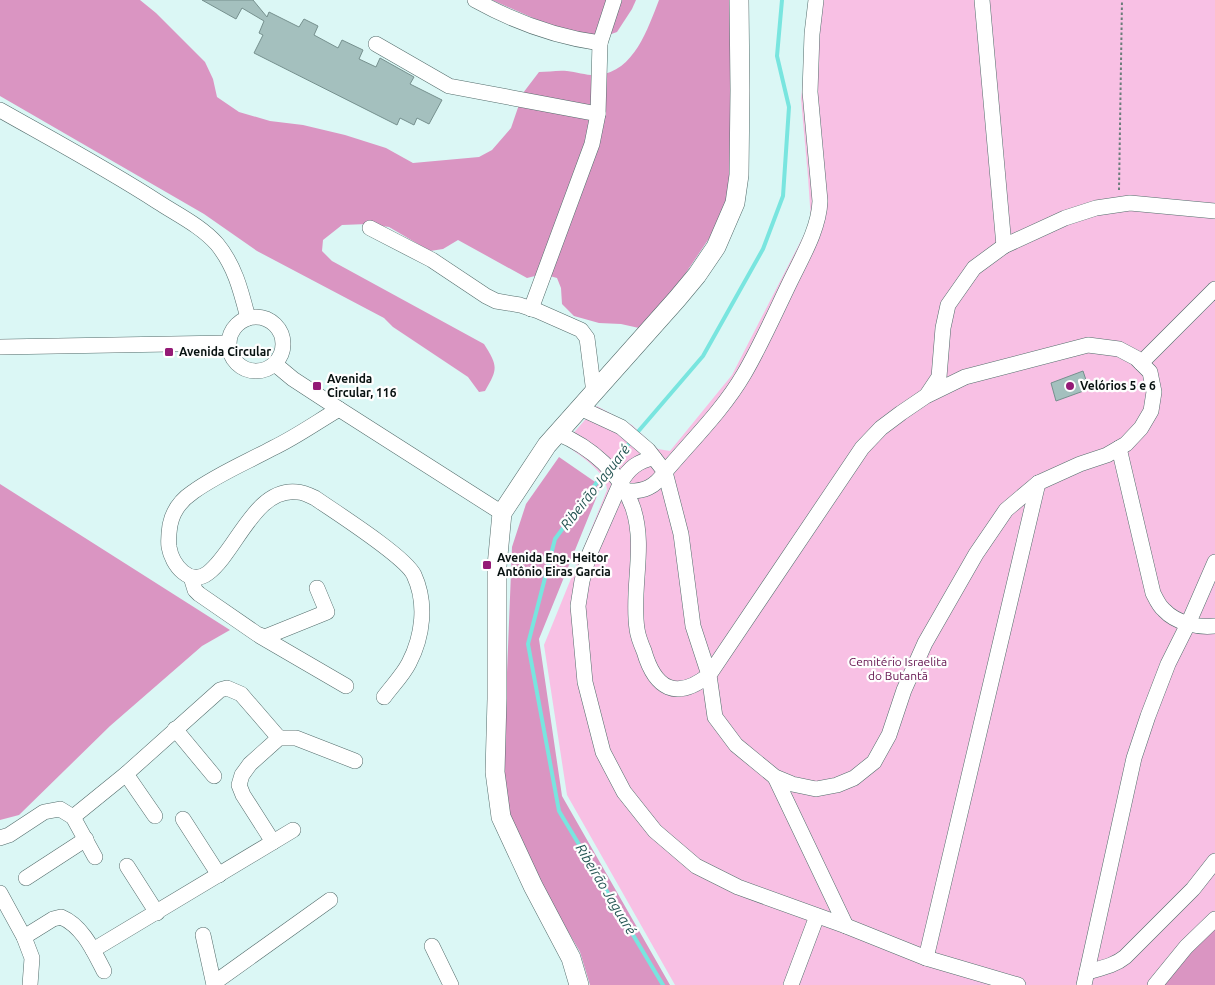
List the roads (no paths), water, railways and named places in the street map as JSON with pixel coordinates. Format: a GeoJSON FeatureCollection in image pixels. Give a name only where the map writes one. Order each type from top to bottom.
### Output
{"type":"FeatureCollection","features":[{"type":"Feature","properties":{"kind":"main road"},"geometry":{"type":"LineString","coordinates":[[579,985],[571,958],[533,886],[501,817],[495,772],[497,699],[496,566],[502,513],[547,445],[654,327],[697,275],[716,247],[735,203],[739,175],[739,0]]}},
{"type":"Feature","properties":{"kind":"street"},"geometry":{"type":"LineString","coordinates":[[475,0],[501,15],[535,27],[574,39],[600,43]]}},
{"type":"Feature","properties":{"kind":"street"},"geometry":{"type":"LineString","coordinates":[[531,309],[592,144],[598,114],[600,43],[614,0]]}},
{"type":"Feature","properties":{"kind":"street"},"geometry":{"type":"LineString","coordinates":[[558,433],[569,438],[592,454],[620,482],[638,492],[649,488],[658,481],[721,408],[744,374],[801,260],[820,211],[810,92],[812,34],[816,0]]}},
{"type":"Feature","properties":{"kind":"street"},"geometry":{"type":"LineString","coordinates":[[982,0],[1004,246]]}},
{"type":"Feature","properties":{"kind":"street"},"geometry":{"type":"LineString","coordinates":[[376,44],[449,86],[598,114]]}},
{"type":"Feature","properties":{"kind":"street"},"geometry":{"type":"LineString","coordinates":[[0,110],[136,188],[196,226],[216,243],[232,266],[248,318]]}},
{"type":"Feature","properties":{"kind":"street"},"geometry":{"type":"LineString","coordinates":[[926,396],[939,377],[943,328],[948,305],[974,268],[1004,246],[1065,218],[1096,208],[1130,203],[1215,211]]}},
{"type":"Feature","properties":{"kind":"street"},"geometry":{"type":"LineString","coordinates":[[370,228],[432,260],[496,301],[520,305],[581,330],[587,338],[594,393]]}},
{"type":"Feature","properties":{"kind":"street"},"geometry":{"type":"LineString","coordinates":[[1141,363],[1215,289]]}},
{"type":"Feature","properties":{"kind":"street"},"geometry":{"type":"LineString","coordinates":[[256,316],[265,318],[273,323],[283,338],[283,348],[280,356],[275,364],[267,369],[249,371],[240,367],[234,361],[230,352],[228,343],[234,327],[240,321],[248,318],[256,316]]}},
{"type":"Feature","properties":{"kind":"street"},"geometry":{"type":"LineString","coordinates":[[0,346],[228,343]]}},
{"type":"Feature","properties":{"kind":"street"},"geometry":{"type":"LineString","coordinates":[[580,408],[621,427],[651,454],[664,472],[681,534],[693,626],[709,675],[715,717],[736,745],[775,778],[816,789],[837,785],[854,778],[874,762],[889,735],[904,690],[925,643],[976,554],[1006,510],[1038,483],[1080,464],[1107,456],[1126,444],[1141,428],[1151,411],[1154,392],[1150,372],[1136,358],[1119,349],[1088,345],[965,377],[926,396],[881,428],[862,448],[709,675],[688,688],[677,690],[661,684],[648,665],[637,630],[636,602],[639,539],[634,510],[620,482]]}},
{"type":"Feature","properties":{"kind":"street"},"geometry":{"type":"LineString","coordinates":[[275,364],[293,379],[338,409],[502,513]]}},
{"type":"Feature","properties":{"kind":"street"},"geometry":{"type":"LineString","coordinates":[[338,409],[276,447],[212,480],[183,499],[172,518],[169,548],[174,563],[180,570],[191,577],[204,576],[214,568],[253,516],[270,499],[289,492],[297,492],[315,498],[394,554],[414,574],[423,618],[419,642],[408,665],[384,697]]}},
{"type":"Feature","properties":{"kind":"street"},"geometry":{"type":"LineString","coordinates":[[1119,448],[1153,593],[1164,611],[1175,618],[1196,627],[1215,626]]}},
{"type":"Feature","properties":{"kind":"street"},"geometry":{"type":"LineString","coordinates":[[651,454],[634,465],[620,482],[590,555],[582,581],[578,606],[585,682],[603,752],[624,792],[655,831],[696,866],[738,887],[846,926],[926,958],[1018,985]]}},
{"type":"Feature","properties":{"kind":"street"},"geometry":{"type":"LineString","coordinates":[[926,958],[1038,483]]}},
{"type":"Feature","properties":{"kind":"street"},"geometry":{"type":"LineString","coordinates":[[1085,978],[1134,758],[1168,664],[1215,562]]}},
{"type":"Feature","properties":{"kind":"street"},"geometry":{"type":"LineString","coordinates":[[191,577],[195,590],[199,594],[260,636],[346,686]]}},
{"type":"Feature","properties":{"kind":"street"},"geometry":{"type":"LineString","coordinates":[[260,636],[265,637],[326,612],[317,588]]}},
{"type":"Feature","properties":{"kind":"street"},"geometry":{"type":"LineString","coordinates":[[73,817],[126,774],[220,690],[227,688],[241,694],[279,738]]}},
{"type":"Feature","properties":{"kind":"street"},"geometry":{"type":"LineString","coordinates":[[175,730],[214,776]]}},
{"type":"Feature","properties":{"kind":"street"},"geometry":{"type":"LineString","coordinates":[[272,842],[243,796],[239,785],[242,775],[250,764],[279,738],[296,738],[355,760]]}},
{"type":"Feature","properties":{"kind":"street"},"geometry":{"type":"LineString","coordinates":[[126,774],[155,816]]}},
{"type":"Feature","properties":{"kind":"street"},"geometry":{"type":"LineString","coordinates":[[775,778],[846,926]]}},
{"type":"Feature","properties":{"kind":"street"},"geometry":{"type":"LineString","coordinates":[[0,838],[9,835],[44,812],[60,809],[73,817],[95,857]]}},
{"type":"Feature","properties":{"kind":"street"},"geometry":{"type":"LineString","coordinates":[[183,819],[219,875]]}},
{"type":"Feature","properties":{"kind":"street"},"geometry":{"type":"LineString","coordinates":[[93,950],[293,830]]}},
{"type":"Feature","properties":{"kind":"street"},"geometry":{"type":"LineString","coordinates":[[26,878],[86,840]]}},
{"type":"Feature","properties":{"kind":"street"},"geometry":{"type":"LineString","coordinates":[[1085,978],[1119,962],[1125,957],[1193,889],[1215,861]]}},
{"type":"Feature","properties":{"kind":"street"},"geometry":{"type":"LineString","coordinates":[[127,866],[157,913]]}},
{"type":"Feature","properties":{"kind":"street"},"geometry":{"type":"LineString","coordinates":[[0,893],[24,937],[32,958],[30,985]]}},
{"type":"Feature","properties":{"kind":"street"},"geometry":{"type":"LineString","coordinates":[[202,935],[214,984],[330,900]]}},
{"type":"Feature","properties":{"kind":"street"},"geometry":{"type":"LineString","coordinates":[[791,985],[817,916]]}},
{"type":"Feature","properties":{"kind":"street"},"geometry":{"type":"LineString","coordinates":[[24,937],[53,919],[62,917],[75,926],[88,941],[104,971]]}},
{"type":"Feature","properties":{"kind":"street"},"geometry":{"type":"LineString","coordinates":[[1155,985],[1186,947],[1215,918]]}},
{"type":"Feature","properties":{"kind":"street"},"geometry":{"type":"LineString","coordinates":[[432,946],[451,985]]}},
{"type":"Feature","properties":{"kind":"waterway","name":"Ribeirão Jaguaré"},"geometry":{"type":"LineString","coordinates":[[636,434],[703,356],[763,249],[783,196],[789,107],[777,56],[782,0]]}},
{"type":"Feature","properties":{"kind":"waterway","name":"Ribeirão Jaguaré"},"geometry":{"type":"LineString","coordinates":[[611,465],[632,440]]}},
{"type":"Feature","properties":{"kind":"waterway","name":"Ribeirão Jaguaré"},"geometry":{"type":"LineString","coordinates":[[606,470],[555,539],[528,644],[559,811],[663,985]]}},
{"type":"Feature","properties":{"kind":"place","name":"Avenida Circular"},"geometry":{"type":"Point","coordinates":[169,352]}},
{"type":"Feature","properties":{"kind":"place","name":"Avenida Circular, 116"},"geometry":{"type":"Point","coordinates":[317,386]}},
{"type":"Feature","properties":{"kind":"place","name":"Velórios 5 e 6"},"geometry":{"type":"Point","coordinates":[1070,386]}},
{"type":"Feature","properties":{"kind":"place","name":"Avenida Eng. Heitor Antônio Eiras Garcia"},"geometry":{"type":"Point","coordinates":[487,565]}},
{"type":"Feature","properties":{"kind":"park label","name":"Cemitério Israelita do Butantã"},"geometry":{"type":"Point","coordinates":[898,669]}}]}
